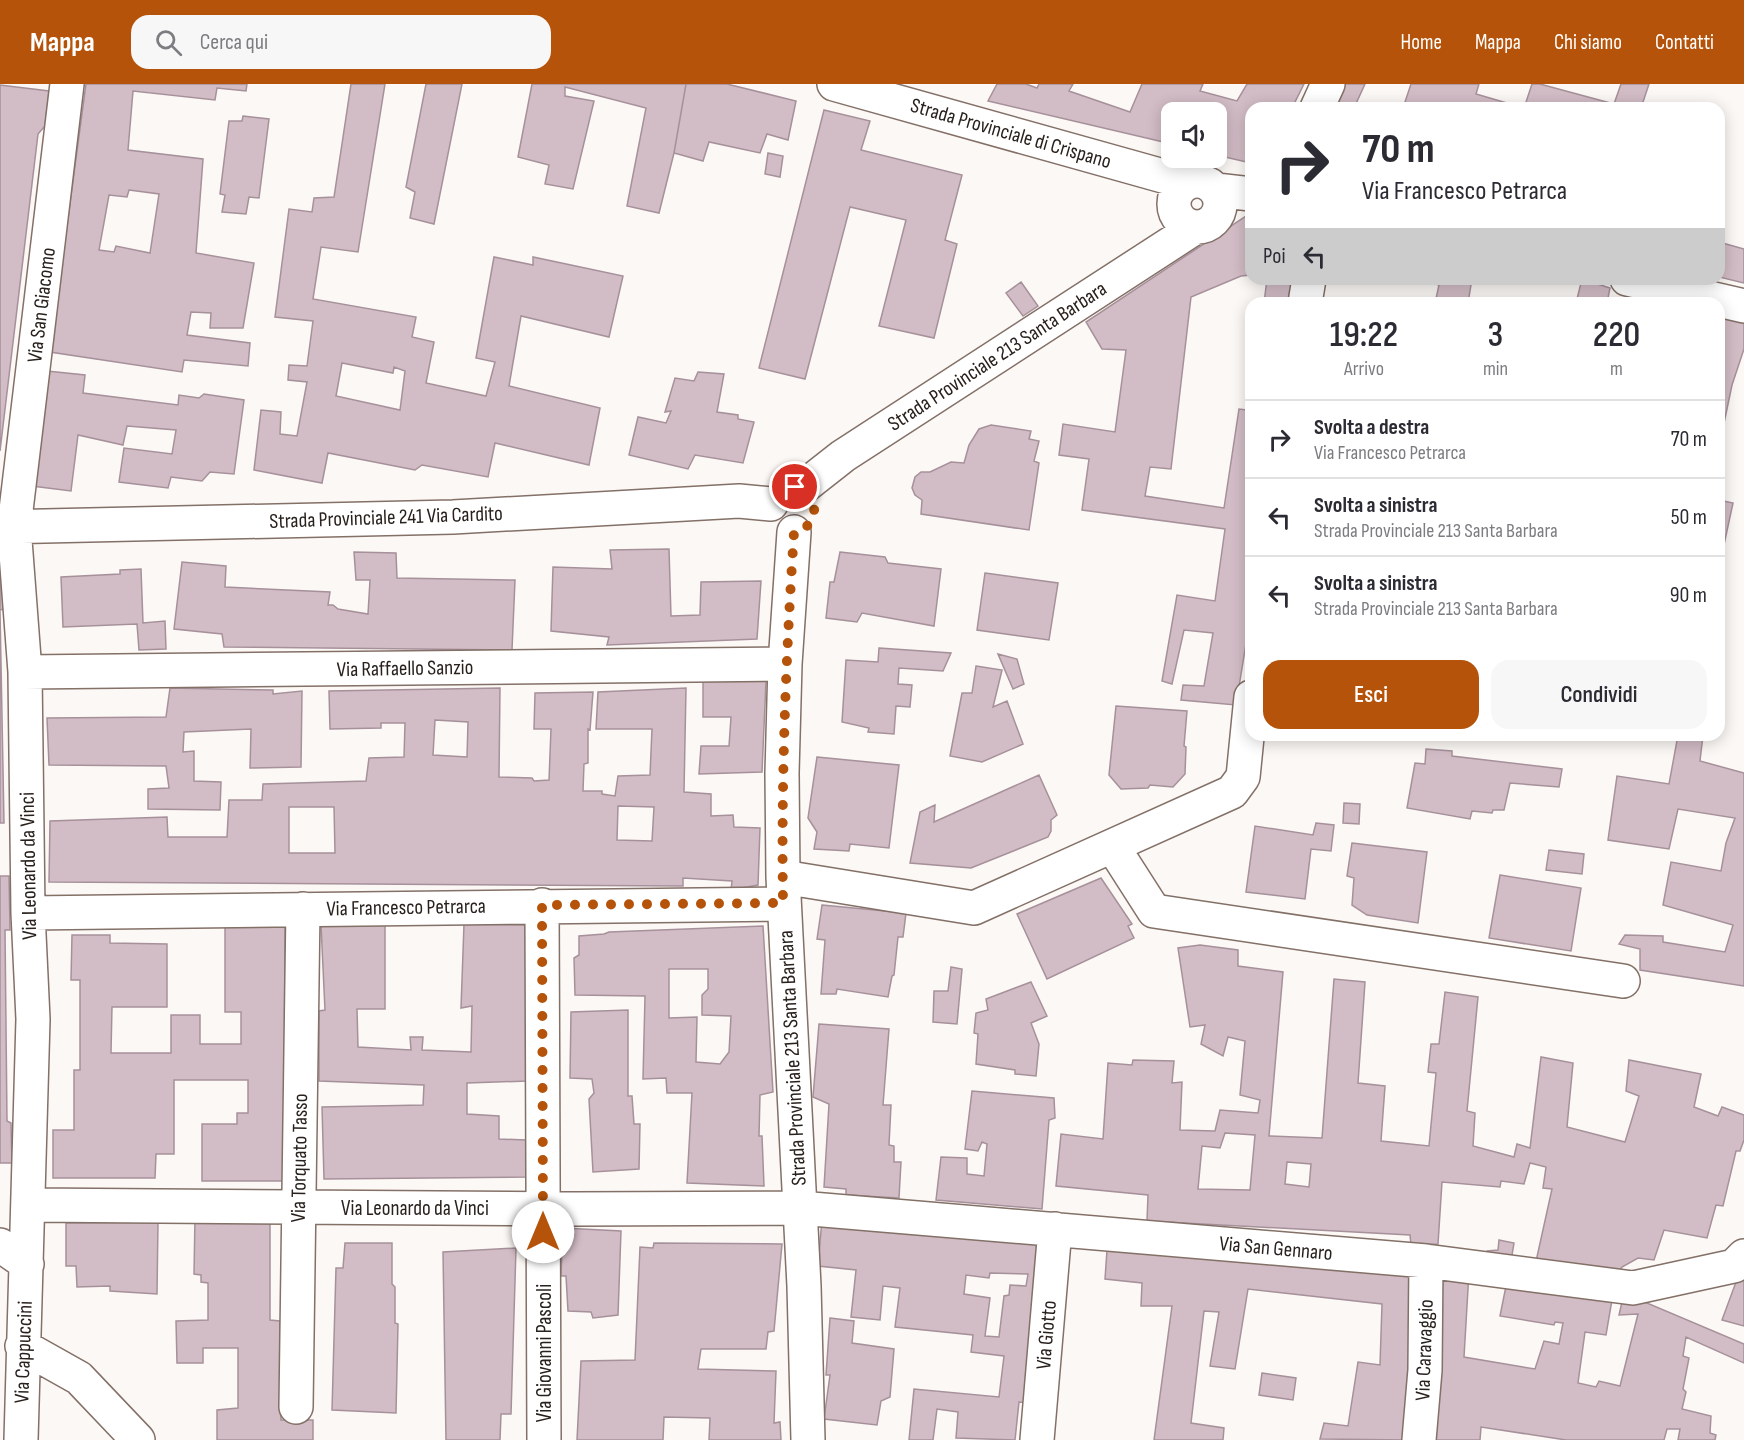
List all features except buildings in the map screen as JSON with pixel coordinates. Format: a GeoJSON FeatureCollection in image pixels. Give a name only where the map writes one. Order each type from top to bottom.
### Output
{"type":"FeatureCollection","features":[{"type":"Feature","properties":{"kind":"street","name":"Via San Giacomo"},"geometry":{"type":"LineString","coordinates":[[7,527],[67,84]]}},
{"type":"Feature","properties":{"kind":"street","name":"Strada Provinciale di Crispano"},"geometry":{"type":"LineString","coordinates":[[834,84],[1202,186],[1245,193]]}},
{"type":"Feature","properties":{"kind":"street"},"geometry":{"type":"LineString","coordinates":[[1320,102],[1328,84]]}},
{"type":"Feature","properties":{"kind":"street","name":"Strada Provinciale 213 Santa Barbara"},"geometry":{"type":"LineString","coordinates":[[771,504],[774,497],[787,488],[801,489],[843,456],[1196,227],[1186,224],[1178,217],[1175,198],[1180,189],[1202,186]]}},
{"type":"Feature","properties":{"kind":"street"},"geometry":{"type":"LineString","coordinates":[[1653,285],[1705,297]]}},
{"type":"Feature","properties":{"kind":"street"},"geometry":{"type":"LineString","coordinates":[[1725,302],[1744,306]]}},
{"type":"Feature","properties":{"kind":"street"},"geometry":{"type":"LineString","coordinates":[[771,504],[771,518],[780,529],[794,532],[807,527],[814,515],[813,500],[801,489]]}},
{"type":"Feature","properties":{"kind":"street","name":"Strada Provinciale 241 Via Cardito"},"geometry":{"type":"LineString","coordinates":[[7,527],[453,517],[739,501],[771,504]]}},
{"type":"Feature","properties":{"kind":"street","name":"Via Leonardo da Vinci"},"geometry":{"type":"LineString","coordinates":[[7,527],[25,672],[28,913],[33,1019],[27,1264]]}},
{"type":"Feature","properties":{"kind":"street","name":"Strada Provinciale 213 Santa Barbara"},"geometry":{"type":"LineString","coordinates":[[794,532],[785,664],[782,773],[783,890],[804,1286],[808,1440]]}},
{"type":"Feature","properties":{"kind":"street","name":"Via Raffaello Sanzio"},"geometry":{"type":"LineString","coordinates":[[25,672],[785,664]]}},
{"type":"Feature","properties":{"kind":"street","name":"Via Francesco Petrarca"},"geometry":{"type":"LineString","coordinates":[[28,913],[542,905],[783,890],[974,909],[1232,792],[1243,777],[1247,741]]}},
{"type":"Feature","properties":{"kind":"street"},"geometry":{"type":"LineString","coordinates":[[1113,847],[1154,911],[1623,981]]}},
{"type":"Feature","properties":{"kind":"street","name":"Via Giovanni Pascoli"},"geometry":{"type":"LineString","coordinates":[[542,905],[544,1440]]}},
{"type":"Feature","properties":{"kind":"street","name":"Via Torquato Tasso"},"geometry":{"type":"LineString","coordinates":[[296,1407],[303,909]]}},
{"type":"Feature","properties":{"kind":"street","name":"Via Leonardo da Vinci"},"geometry":{"type":"LineString","coordinates":[[29,1205],[543,1209],[800,1208]]}},
{"type":"Feature","properties":{"kind":"street","name":"Via San Gennaro"},"geometry":{"type":"LineString","coordinates":[[800,1208],[1426,1261],[1632,1287],[1734,1266],[1744,1256]]}},
{"type":"Feature","properties":{"kind":"street","name":"Via Giotto"},"geometry":{"type":"LineString","coordinates":[[1037,1440],[1055,1229]]}},
{"type":"Feature","properties":{"kind":"street"},"geometry":{"type":"LineString","coordinates":[[0,1245],[27,1264]]}},
{"type":"Feature","properties":{"kind":"street","name":"Via Caravaggio"},"geometry":{"type":"LineString","coordinates":[[1419,1440],[1425,1371],[1426,1261]]}},
{"type":"Feature","properties":{"kind":"street","name":"Via Cappuccini"},"geometry":{"type":"LineString","coordinates":[[21,1440],[22,1346],[27,1264]]}},
{"type":"Feature","properties":{"kind":"street"},"geometry":{"type":"LineString","coordinates":[[22,1346],[79,1378],[138,1440]]}},
{"type":"Feature","properties":{"kind":"route"},"geometry":{"type":"LineString","coordinates":[[543,1232],[542,905],[783,903],[783,730],[794,532],[801,531],[812,522],[815,507],[808,494],[795,487]]}}]}
